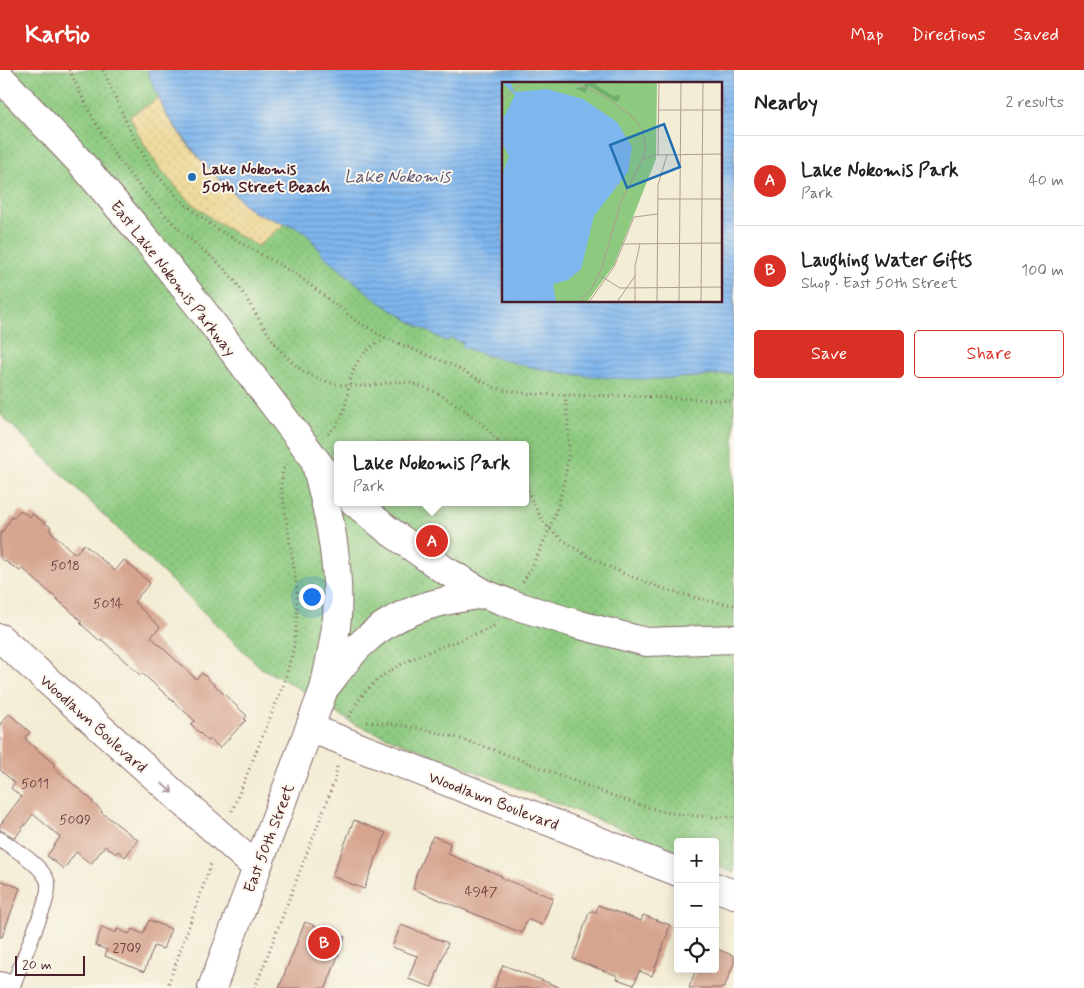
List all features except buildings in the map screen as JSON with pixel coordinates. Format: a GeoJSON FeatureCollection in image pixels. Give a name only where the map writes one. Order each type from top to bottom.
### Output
{"type":"FeatureCollection","features":[{"type":"Feature","properties":{"kind":"street","name":"East Lake Nokomis Parkway"},"geometry":{"type":"LineString","coordinates":[[0,77],[54,134],[150,244],[205,314],[304,460],[334,484]]}},
{"type":"Feature","properties":{"kind":"street","name":"East 50th Street"},"geometry":{"type":"LineString","coordinates":[[212,988],[324,689],[336,629],[337,582],[332,534],[304,460]]}},
{"type":"Feature","properties":{"kind":"street"},"geometry":{"type":"LineString","coordinates":[[359,506],[405,543],[448,572],[485,594],[511,604],[580,625],[646,642],[734,639]]}},
{"type":"Feature","properties":{"kind":"street","name":"East 50th Street"},"geometry":{"type":"LineString","coordinates":[[324,689],[359,646],[391,620],[428,604],[485,594]]}},
{"type":"Feature","properties":{"kind":"street","name":"Woodlawn Boulevard"},"geometry":{"type":"LineString","coordinates":[[0,638],[256,867]]}},
{"type":"Feature","properties":{"kind":"street","name":"Woodlawn Boulevard"},"geometry":{"type":"LineString","coordinates":[[310,728],[674,870]]}},
{"type":"Feature","properties":{"kind":"street"},"geometry":{"type":"LineString","coordinates":[[719,888],[734,894]]}},
{"type":"Feature","properties":{"kind":"street"},"geometry":{"type":"LineString","coordinates":[[0,986],[6,988]]}},
{"type":"Feature","properties":{"kind":"lane"},"geometry":{"type":"LineString","coordinates":[[0,839],[44,873],[48,883],[48,893],[44,906],[12,988]]}},
{"type":"Feature","properties":{"kind":"path"},"geometry":{"type":"LineString","coordinates":[[69,70],[97,125],[116,156],[168,218],[229,274],[283,354],[299,368],[329,382],[349,385],[369,386],[398,382],[414,384],[438,394],[462,408],[481,423],[498,441]]}},
{"type":"Feature","properties":{"kind":"path"},"geometry":{"type":"LineString","coordinates":[[103,70],[142,153],[159,178],[179,199],[221,232],[296,274],[349,316],[385,338],[452,365],[493,387],[504,390],[529,394],[634,396],[734,401]]}},
{"type":"Feature","properties":{"kind":"path"},"geometry":{"type":"LineString","coordinates":[[327,434],[342,416],[349,385],[358,361],[370,348],[385,338]]}},
{"type":"Feature","properties":{"kind":"path"},"geometry":{"type":"LineString","coordinates":[[347,721],[352,710],[367,689],[380,677],[408,660],[480,633],[498,624],[504,618],[534,565],[560,496],[568,457],[569,436],[566,395]]}},
{"type":"Feature","properties":{"kind":"path"},"geometry":{"type":"LineString","coordinates":[[231,813],[283,686],[293,651],[298,614],[297,588],[281,486],[284,470],[304,460]]}},
{"type":"Feature","properties":{"kind":"path"},"geometry":{"type":"LineString","coordinates":[[529,493],[540,517],[549,528],[588,556],[616,570],[700,599],[734,606]]}},
{"type":"Feature","properties":{"kind":"path"},"geometry":{"type":"LineString","coordinates":[[357,721],[412,726],[448,734],[483,745],[648,808],[680,814],[734,817]]}},
{"type":"Feature","properties":{"kind":"path"},"geometry":{"type":"LineString","coordinates":[[255,988],[334,780],[337,768],[335,763]]}},
{"type":"Feature","properties":{"kind":"path"},"geometry":{"type":"LineString","coordinates":[[167,988],[214,856]]}},
{"type":"Feature","properties":{"kind":"green space"},"geometry":{"type":"Polygon","coordinates":[[[0,70],[734,70],[734,873],[719,867],[719,838],[674,838],[674,849],[354,724],[300,689],[261,668],[0,414],[0,70]]]}},
{"type":"Feature","properties":{"kind":"sand","name":"Lake Nokomis 50th Street Beach"},"geometry":{"type":"Polygon","coordinates":[[[159,98],[175,128],[186,143],[248,208],[256,213],[286,223],[258,246],[216,221],[182,193],[153,159],[130,116],[159,98]]]}},
{"type":"Feature","properties":{"kind":"water","name":"Lake Nokomis"},"geometry":{"type":"Polygon","coordinates":[[[147,70],[734,70],[734,373],[664,379],[596,377],[530,367],[462,347],[463,343],[450,338],[447,342],[378,301],[324,256],[309,236],[298,228],[255,213],[248,208],[205,165],[166,115],[147,70]]]}},
{"type":"Feature","properties":{"kind":"place","name":"Lake Nokomis 50th Street Beach"},"geometry":{"type":"Point","coordinates":[192,177]}},
{"type":"Feature","properties":{"kind":"place","name":"Lake Nokomis Park"},"geometry":{"type":"Point","coordinates":[432,541]}},
{"type":"Feature","properties":{"kind":"place","name":"Laughing Water Gifts"},"geometry":{"type":"Point","coordinates":[324,943]}}]}
